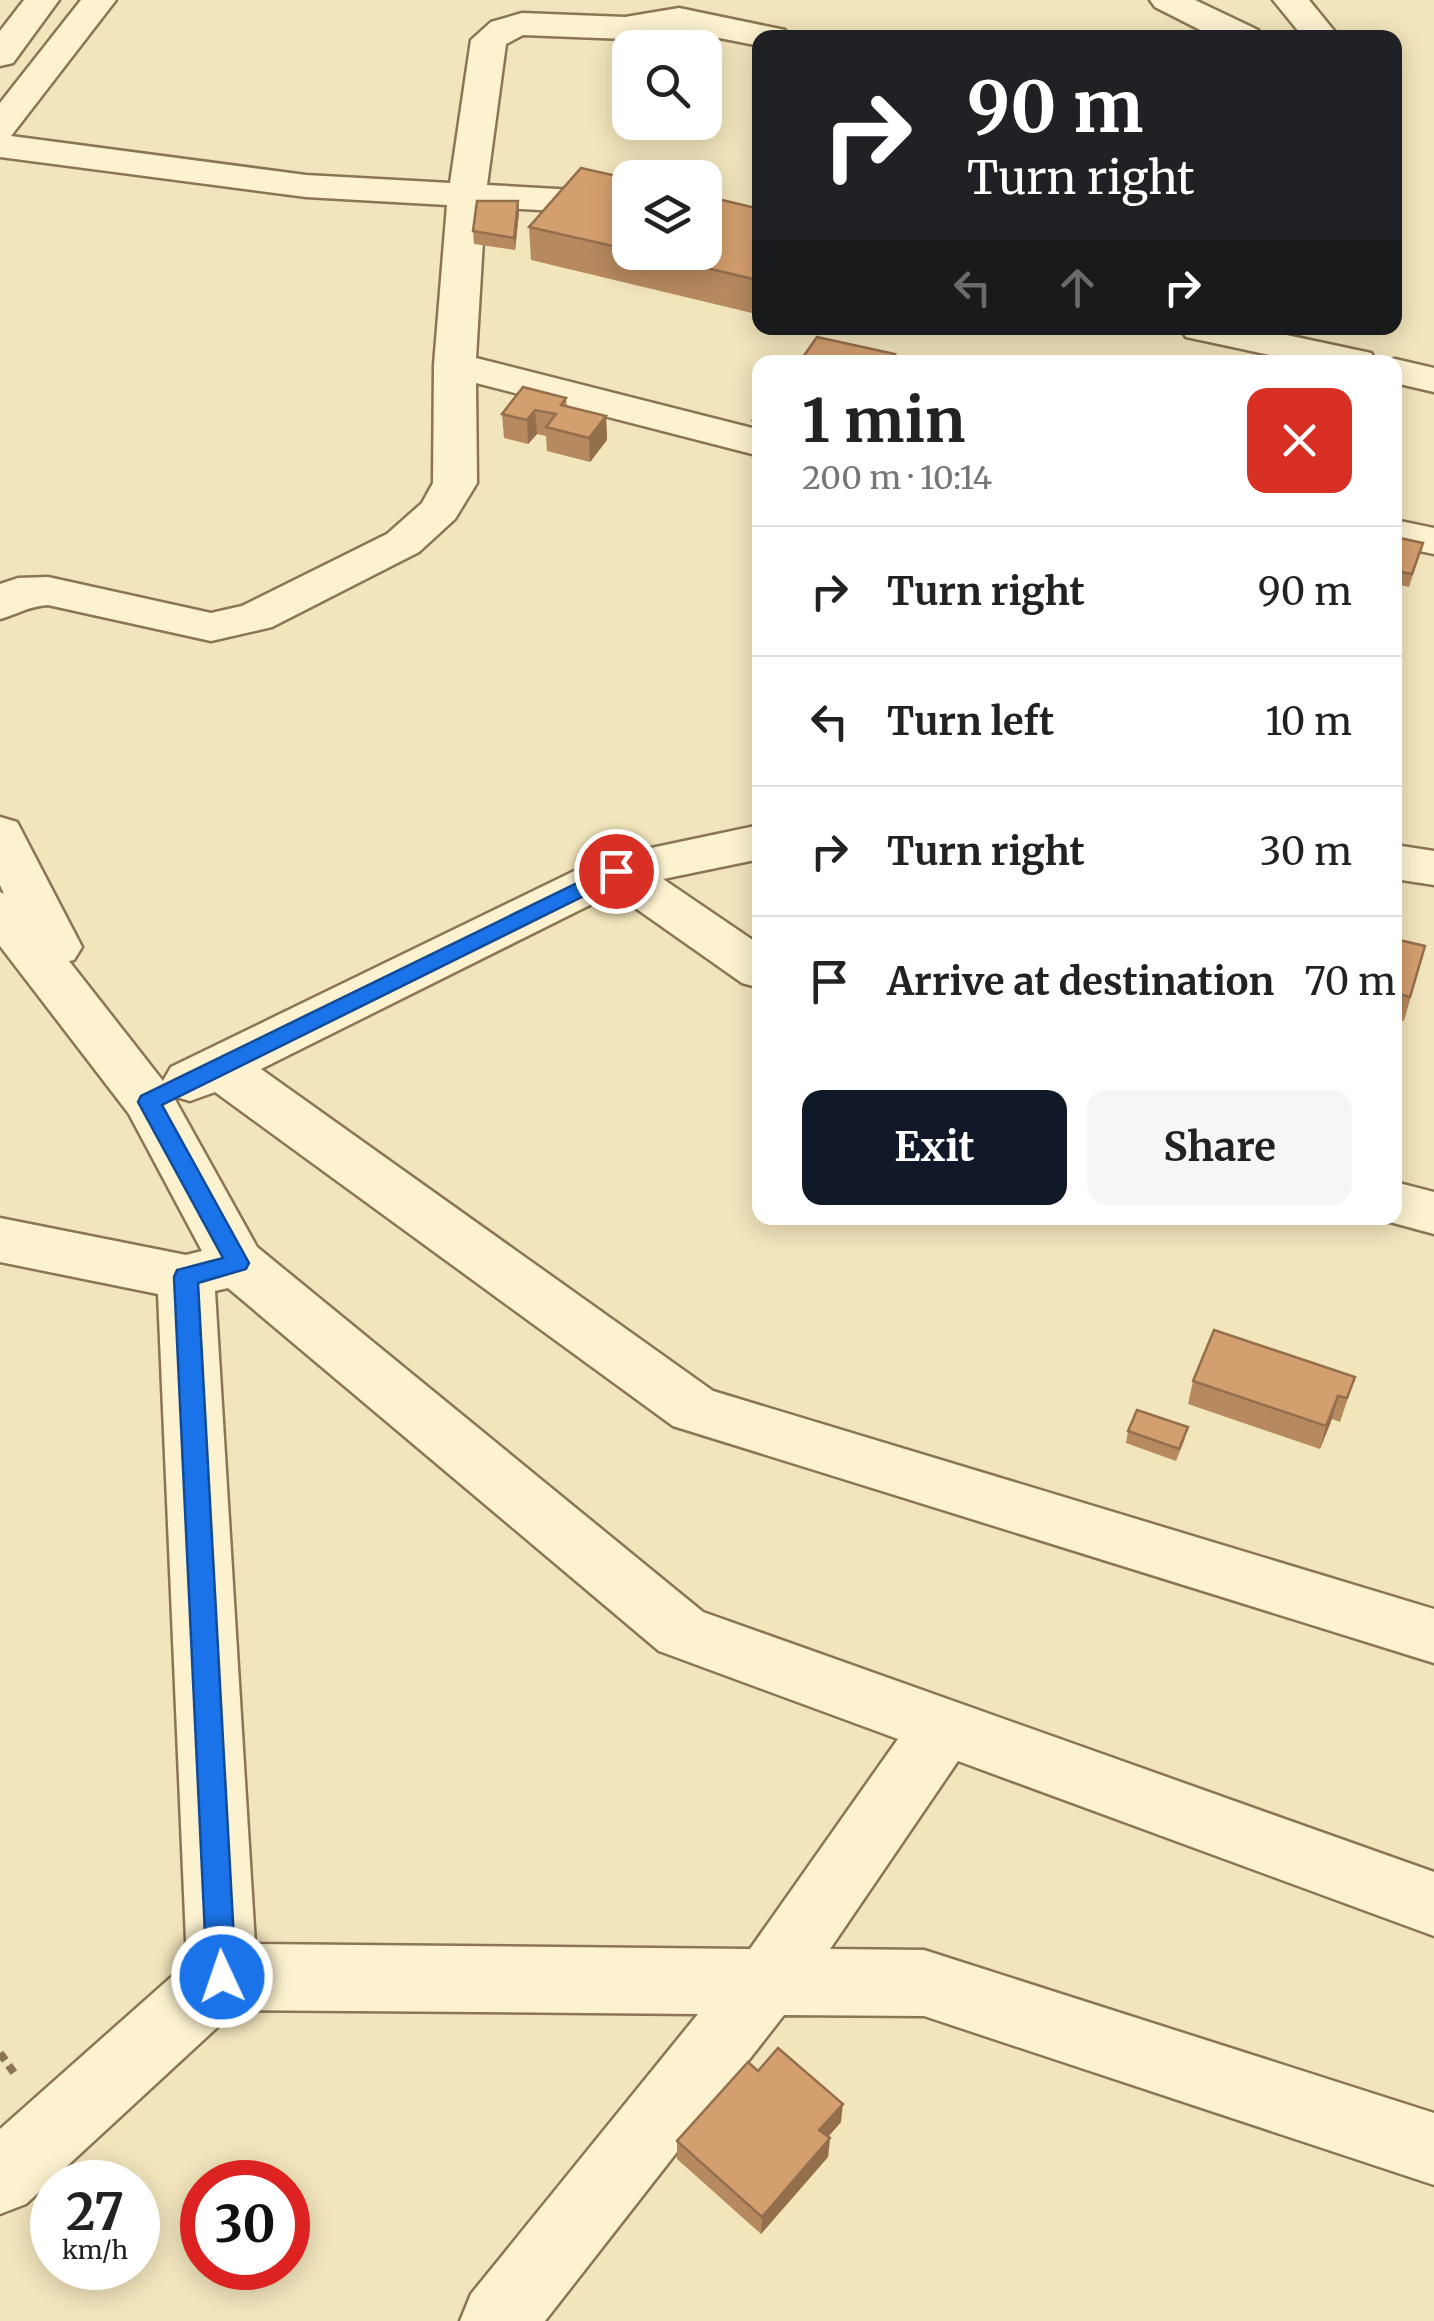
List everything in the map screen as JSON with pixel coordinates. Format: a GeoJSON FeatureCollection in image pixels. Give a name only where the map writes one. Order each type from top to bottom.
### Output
{"type":"FeatureCollection","features":[{"type":"Feature","properties":{"kind":"street"},"geometry":{"type":"LineString","coordinates":[[0,55],[42,0]]}},
{"type":"Feature","properties":{"kind":"street"},"geometry":{"type":"LineString","coordinates":[[0,128],[98,0]]}},
{"type":"Feature","properties":{"kind":"street"},"geometry":{"type":"LineString","coordinates":[[0,604],[18,592],[48,591],[211,627],[256,617],[403,543],[440,510],[456,483],[455,365],[467,194],[489,40],[503,29],[522,24],[625,28],[679,20],[755,0]]}},
{"type":"Feature","properties":{"kind":"street"},"geometry":{"type":"LineString","coordinates":[[1167,0],[1229,30]]}},
{"type":"Feature","properties":{"kind":"street"},"geometry":{"type":"LineString","coordinates":[[1290,0],[1316,30]]}},
{"type":"Feature","properties":{"kind":"street"},"geometry":{"type":"LineString","coordinates":[[679,20],[752,34]]}},
{"type":"Feature","properties":{"kind":"street"},"geometry":{"type":"LineString","coordinates":[[0,146],[306,186],[612,203]]}},
{"type":"Feature","properties":{"kind":"street"},"geometry":{"type":"LineString","coordinates":[[1214,338],[1315,355]]}},
{"type":"Feature","properties":{"kind":"street"},"geometry":{"type":"LineString","coordinates":[[455,365],[752,441]]}},
{"type":"Feature","properties":{"kind":"street"},"geometry":{"type":"LineString","coordinates":[[1402,373],[1434,380]]}},
{"type":"Feature","properties":{"kind":"street"},"geometry":{"type":"LineString","coordinates":[[1402,534],[1434,541]]}},
{"type":"Feature","properties":{"kind":"street"},"geometry":{"type":"LineString","coordinates":[[0,834],[54,940],[68,998]]}},
{"type":"Feature","properties":{"kind":"street"},"geometry":{"type":"LineString","coordinates":[[149,1102],[616,871],[752,844]]}},
{"type":"Feature","properties":{"kind":"street"},"geometry":{"type":"LineString","coordinates":[[1402,863],[1434,868]]}},
{"type":"Feature","properties":{"kind":"street"},"geometry":{"type":"LineString","coordinates":[[616,871],[752,964]]}},
{"type":"Feature","properties":{"kind":"street"},"geometry":{"type":"LineString","coordinates":[[0,910],[149,1102],[211,1270],[222,1977]]}},
{"type":"Feature","properties":{"kind":"street"},"geometry":{"type":"LineString","coordinates":[[218,1067],[694,1408],[1434,1636]]}},
{"type":"Feature","properties":{"kind":"street"},"geometry":{"type":"LineString","coordinates":[[1402,1206],[1434,1213]]}},
{"type":"Feature","properties":{"kind":"street"},"geometry":{"type":"LineString","coordinates":[[0,1240],[211,1270],[681,1632],[1434,1904]]}},
{"type":"Feature","properties":{"kind":"street"},"geometry":{"type":"LineString","coordinates":[[498,2321],[767,1982],[944,1726]]}},
{"type":"Feature","properties":{"kind":"street"},"geometry":{"type":"LineString","coordinates":[[0,2178],[222,1977],[924,1982],[1434,2148]]}},
{"type":"Feature","properties":{"kind":"building"},"geometry":{"type":"Polygon","coordinates":[[[581,168],[612,175],[612,246],[529,227],[581,168]]]}},
{"type":"Feature","properties":{"kind":"building"},"geometry":{"type":"Polygon","coordinates":[[[722,200],[752,207],[752,279],[715,270],[722,270],[722,200]]]}},
{"type":"Feature","properties":{"kind":"building"},"geometry":{"type":"Polygon","coordinates":[[[477,201],[518,201],[514,238],[473,231],[477,201]]]}},
{"type":"Feature","properties":{"kind":"building"},"geometry":{"type":"Polygon","coordinates":[[[817,337],[895,354],[894,355],[804,355],[817,337]]]}},
{"type":"Feature","properties":{"kind":"building"},"geometry":{"type":"Polygon","coordinates":[[[523,387],[566,398],[561,405],[606,416],[589,438],[546,427],[556,414],[535,410],[527,420],[502,414],[523,387]]]}},
{"type":"Feature","properties":{"kind":"building"},"geometry":{"type":"Polygon","coordinates":[[[1402,538],[1423,543],[1412,574],[1402,572],[1402,538]]]}},
{"type":"Feature","properties":{"kind":"building"},"geometry":{"type":"Polygon","coordinates":[[[1402,941],[1425,946],[1410,997],[1402,995],[1402,941]]]}},
{"type":"Feature","properties":{"kind":"building"},"geometry":{"type":"Polygon","coordinates":[[[1214,1330],[1355,1377],[1347,1398],[1338,1396],[1326,1426],[1193,1381],[1214,1330]]]}},
{"type":"Feature","properties":{"kind":"building"},"geometry":{"type":"Polygon","coordinates":[[[1137,1410],[1188,1427],[1179,1449],[1128,1431],[1137,1410]]]}},
{"type":"Feature","properties":{"kind":"building"},"geometry":{"type":"Polygon","coordinates":[[[778,2048],[843,2104],[819,2130],[830,2138],[762,2217],[677,2141],[748,2062],[758,2071],[778,2048]]]}},
{"type":"Feature","properties":{"kind":"route"},"geometry":{"type":"LineString","coordinates":[[222,1977],[186,1277],[237,1263],[149,1102],[616,871]]}}]}
